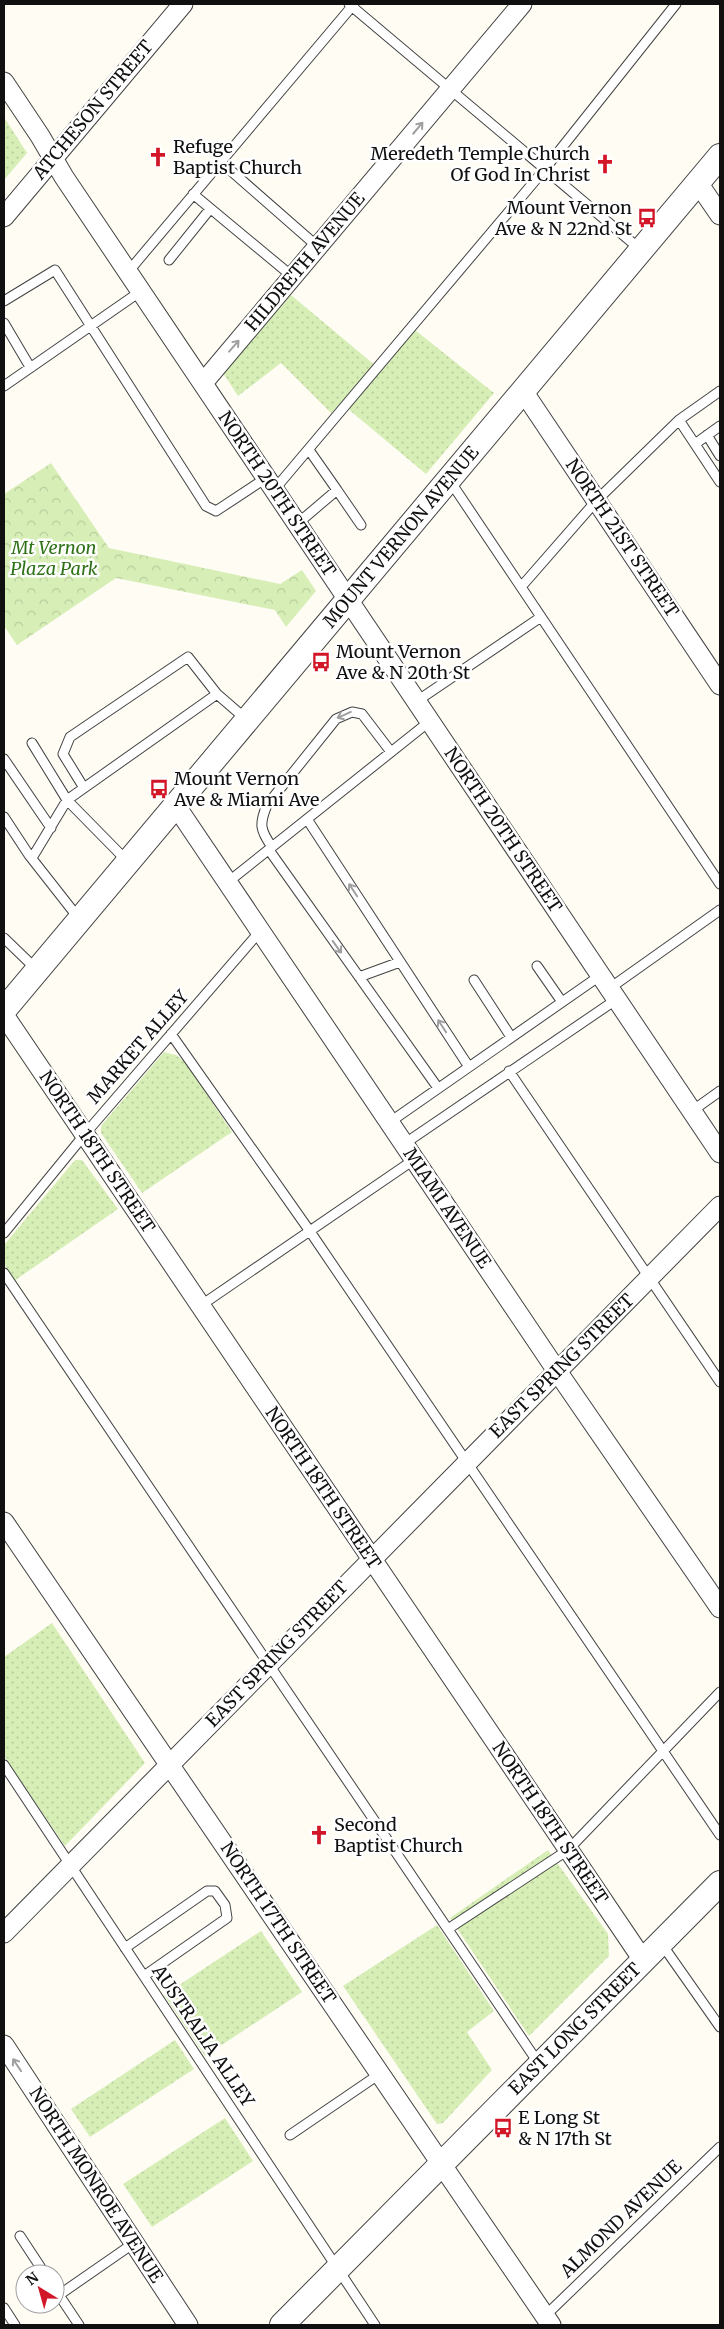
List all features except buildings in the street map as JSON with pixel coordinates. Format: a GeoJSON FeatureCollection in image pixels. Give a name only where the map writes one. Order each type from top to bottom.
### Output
{"type":"FeatureCollection","features":[{"type":"Feature","properties":{"kind":"street","name":"ATCHESON STREET"},"geometry":{"type":"LineString","coordinates":[[4,217],[183,4]]}},
{"type":"Feature","properties":{"kind":"street","name":"HILDRETH AVENUE"},"geometry":{"type":"LineString","coordinates":[[203,383],[522,4]]}},
{"type":"Feature","properties":{"kind":"street","name":"NORTH 20TH STREET"},"geometry":{"type":"LineString","coordinates":[[4,82],[128,272],[720,1153]]}},
{"type":"Feature","properties":{"kind":"street","name":"MOUNT VERNON AVENUE"},"geometry":{"type":"LineString","coordinates":[[4,1010],[349,601],[720,156]]}},
{"type":"Feature","properties":{"kind":"street"},"geometry":{"type":"LineString","coordinates":[[698,183],[720,215]]}},
{"type":"Feature","properties":{"kind":"street","name":"NORTH 21ST STREET"},"geometry":{"type":"LineString","coordinates":[[523,391],[720,684]]}},
{"type":"Feature","properties":{"kind":"street","name":"MIAMI AVENUE"},"geometry":{"type":"LineString","coordinates":[[176,806],[557,1371],[720,1608]]}},
{"type":"Feature","properties":{"kind":"street","name":"NORTH 18TH STREET"},"geometry":{"type":"LineString","coordinates":[[4,1015],[642,1960]]}},
{"type":"Feature","properties":{"kind":"street","name":"EAST SPRING STREET"},"geometry":{"type":"LineString","coordinates":[[4,1933],[370,1559],[720,1206]]}},
{"type":"Feature","properties":{"kind":"street","name":"NORTH 17TH STREET"},"geometry":{"type":"LineString","coordinates":[[4,1522],[548,2320]]}},
{"type":"Feature","properties":{"kind":"street","name":"EAST LONG STREET"},"geometry":{"type":"LineString","coordinates":[[282,2325],[720,1883]]}},
{"type":"Feature","properties":{"kind":"street","name":"NORTH MONROE AVENUE"},"geometry":{"type":"LineString","coordinates":[[4,2045],[188,2325]]}},
{"type":"Feature","properties":{"kind":"lane"},"geometry":{"type":"LineString","coordinates":[[4,301],[55,270],[92,325],[206,506],[216,511],[270,484],[309,450],[544,170],[676,4]]}},
{"type":"Feature","properties":{"kind":"lane"},"geometry":{"type":"LineString","coordinates":[[128,272],[352,5],[544,170],[642,250]]}},
{"type":"Feature","properties":{"kind":"lane"},"geometry":{"type":"LineString","coordinates":[[221,162],[318,247]]}},
{"type":"Feature","properties":{"kind":"lane"},"geometry":{"type":"LineString","coordinates":[[193,194],[293,277]]}},
{"type":"Feature","properties":{"kind":"lane"},"geometry":{"type":"LineString","coordinates":[[169,260],[210,209]]}},
{"type":"Feature","properties":{"kind":"lane"},"geometry":{"type":"LineString","coordinates":[[4,386],[141,291]]}},
{"type":"Feature","properties":{"kind":"lane"},"geometry":{"type":"LineString","coordinates":[[4,323],[30,367]]}},
{"type":"Feature","properties":{"kind":"lane"},"geometry":{"type":"LineString","coordinates":[[521,587],[597,500],[679,420],[720,391]]}},
{"type":"Feature","properties":{"kind":"lane"},"geometry":{"type":"LineString","coordinates":[[679,420],[719,476]]}},
{"type":"Feature","properties":{"kind":"lane"},"geometry":{"type":"LineString","coordinates":[[695,444],[720,426]]}},
{"type":"Feature","properties":{"kind":"lane"},"geometry":{"type":"LineString","coordinates":[[707,435],[720,456]]}},
{"type":"Feature","properties":{"kind":"lane"},"geometry":{"type":"LineString","coordinates":[[309,450],[361,526]]}},
{"type":"Feature","properties":{"kind":"lane"},"geometry":{"type":"LineString","coordinates":[[449,479],[720,884]]}},
{"type":"Feature","properties":{"kind":"lane"},"geometry":{"type":"LineString","coordinates":[[297,524],[337,490]]}},
{"type":"Feature","properties":{"kind":"lane"},"geometry":{"type":"LineString","coordinates":[[417,701],[540,617]]}},
{"type":"Feature","properties":{"kind":"lane"},"geometry":{"type":"LineString","coordinates":[[84,788],[63,754],[70,738],[188,656],[217,694],[248,720]]}},
{"type":"Feature","properties":{"kind":"lane"},"geometry":{"type":"LineString","coordinates":[[32,858],[67,800],[217,694]]}},
{"type":"Feature","properties":{"kind":"lane"},"geometry":{"type":"LineString","coordinates":[[391,752],[362,714],[352,712],[336,719],[267,805],[261,820],[263,835],[270,849],[438,1088]]}},
{"type":"Feature","properties":{"kind":"lane"},"geometry":{"type":"LineString","coordinates":[[228,882],[430,720]]}},
{"type":"Feature","properties":{"kind":"lane"},"geometry":{"type":"LineString","coordinates":[[32,743],[67,800],[128,862]]}},
{"type":"Feature","properties":{"kind":"lane"},"geometry":{"type":"LineString","coordinates":[[4,759],[51,828]]}},
{"type":"Feature","properties":{"kind":"lane"},"geometry":{"type":"LineString","coordinates":[[4,817],[32,858],[80,920]]}},
{"type":"Feature","properties":{"kind":"lane"},"geometry":{"type":"LineString","coordinates":[[307,819],[469,1067]]}},
{"type":"Feature","properties":{"kind":"lane"},"geometry":{"type":"LineString","coordinates":[[200,1306],[308,1230],[410,1152],[609,987],[720,910]]}},
{"type":"Feature","properties":{"kind":"lane","name":"MARKET ALLEY"},"geometry":{"type":"LineString","coordinates":[[4,1233],[86,1134],[261,930]]}},
{"type":"Feature","properties":{"kind":"lane"},"geometry":{"type":"LineString","coordinates":[[4,938],[37,970]]}},
{"type":"Feature","properties":{"kind":"lane"},"geometry":{"type":"LineString","coordinates":[[359,977],[400,962]]}},
{"type":"Feature","properties":{"kind":"lane"},"geometry":{"type":"LineString","coordinates":[[537,966],[562,1002]]}},
{"type":"Feature","properties":{"kind":"lane"},"geometry":{"type":"LineString","coordinates":[[474,980],[511,1037]]}},
{"type":"Feature","properties":{"kind":"lane"},"geometry":{"type":"LineString","coordinates":[[390,1122],[562,1002],[609,987]]}},
{"type":"Feature","properties":{"kind":"lane"},"geometry":{"type":"LineString","coordinates":[[171,1034],[308,1230],[720,1835]]}},
{"type":"Feature","properties":{"kind":"lane"},"geometry":{"type":"LineString","coordinates":[[510,1071],[720,1382]]}},
{"type":"Feature","properties":{"kind":"lane"},"geometry":{"type":"LineString","coordinates":[[692,1111],[720,1091]]}},
{"type":"Feature","properties":{"kind":"lane"},"geometry":{"type":"LineString","coordinates":[[4,1273],[540,2064]]}},
{"type":"Feature","properties":{"kind":"lane"},"geometry":{"type":"LineString","coordinates":[[448,1929],[568,1850],[720,1692]]}},
{"type":"Feature","properties":{"kind":"lane","name":"AUSTRALIA ALLEY"},"geometry":{"type":"LineString","coordinates":[[4,1765],[375,2325]]}},
{"type":"Feature","properties":{"kind":"lane"},"geometry":{"type":"LineString","coordinates":[[125,1948],[207,1891],[215,1891],[225,1905],[227,1918],[144,1976]]}},
{"type":"Feature","properties":{"kind":"lane"},"geometry":{"type":"LineString","coordinates":[[661,1943],[720,2026]]}},
{"type":"Feature","properties":{"kind":"lane"},"geometry":{"type":"LineString","coordinates":[[290,2135],[380,2074]]}},
{"type":"Feature","properties":{"kind":"lane","name":"ALMOND AVENUE"},"geometry":{"type":"LineString","coordinates":[[548,2320],[720,2147]]}},
{"type":"Feature","properties":{"kind":"lane"},"geometry":{"type":"LineString","coordinates":[[20,2236],[38,2264]]}},
{"type":"Feature","properties":{"kind":"lane"},"geometry":{"type":"LineString","coordinates":[[65,2287],[134,2243]]}},
{"type":"Feature","properties":{"kind":"lane"},"geometry":{"type":"LineString","coordinates":[[65,2304],[79,2325]]}},
{"type":"Feature","properties":{"kind":"lane"},"geometry":{"type":"LineString","coordinates":[[4,2308],[15,2325]]}},
{"type":"Feature","properties":{"kind":"green space"},"geometry":{"type":"Polygon","coordinates":[[[4,117],[27,153],[4,180],[4,117]]]}},
{"type":"Feature","properties":{"kind":"green space"},"geometry":{"type":"Polygon","coordinates":[[[291,295],[377,367],[410,326],[494,393],[426,474],[341,403],[331,413],[281,363],[238,396],[223,373],[291,295]]]}},
{"type":"Feature","properties":{"kind":"green space","name":"Mt Vernon Plaza Park"},"geometry":{"type":"Polygon","coordinates":[[[51,463],[109,548],[280,584],[302,570],[316,591],[286,627],[275,610],[116,578],[17,645],[4,626],[4,494],[51,463]]]}},
{"type":"Feature","properties":{"kind":"green space"},"geometry":{"type":"Polygon","coordinates":[[[164,1052],[176,1055],[185,1062],[232,1132],[142,1193],[101,1133],[101,1126],[164,1052]]]}},
{"type":"Feature","properties":{"kind":"green space"},"geometry":{"type":"Polygon","coordinates":[[[75,1160],[82,1160],[118,1209],[14,1281],[4,1263],[4,1245],[75,1160]]]}},
{"type":"Feature","properties":{"kind":"green space"},"geometry":{"type":"Polygon","coordinates":[[[52,1623],[145,1763],[65,1846],[4,1756],[4,1657],[52,1623]]]}},
{"type":"Feature","properties":{"kind":"green space"},"geometry":{"type":"Polygon","coordinates":[[[548,1850],[608,1934],[609,1956],[529,2036],[450,1918],[548,1850]]]}},
{"type":"Feature","properties":{"kind":"green space"},"geometry":{"type":"Polygon","coordinates":[[[437,1925],[494,2011],[467,2032],[492,2070],[443,2123],[437,2124],[343,1986],[437,1925]]]}},
{"type":"Feature","properties":{"kind":"green space"},"geometry":{"type":"Polygon","coordinates":[[[261,1931],[302,1992],[205,2056],[164,1995],[261,1931]]]}},
{"type":"Feature","properties":{"kind":"green space"},"geometry":{"type":"Polygon","coordinates":[[[175,2040],[194,2069],[90,2137],[71,2109],[175,2040]]]}},
{"type":"Feature","properties":{"kind":"green space"},"geometry":{"type":"Polygon","coordinates":[[[225,2118],[253,2161],[152,2227],[123,2184],[225,2118]]]}},
{"type":"Feature","properties":{"kind":"place","name":"Refuge Baptist Church"},"geometry":{"type":"Point","coordinates":[158,157]}},
{"type":"Feature","properties":{"kind":"place","name":"Meredeth Temple Church Of God In Christ"},"geometry":{"type":"Point","coordinates":[605,164]}},
{"type":"Feature","properties":{"kind":"place","name":"Mount Vernon Ave & N 22nd St"},"geometry":{"type":"Point","coordinates":[647,218]}},
{"type":"Feature","properties":{"kind":"place","name":"Mount Vernon Ave & N 20th St"},"geometry":{"type":"Point","coordinates":[321,662]}},
{"type":"Feature","properties":{"kind":"place","name":"Mount Vernon Ave & Miami Ave"},"geometry":{"type":"Point","coordinates":[159,789]}},
{"type":"Feature","properties":{"kind":"place","name":"Second Baptist Church"},"geometry":{"type":"Point","coordinates":[319,1835]}},
{"type":"Feature","properties":{"kind":"place","name":"E Long St & N 17th St"},"geometry":{"type":"Point","coordinates":[503,2128]}}]}
